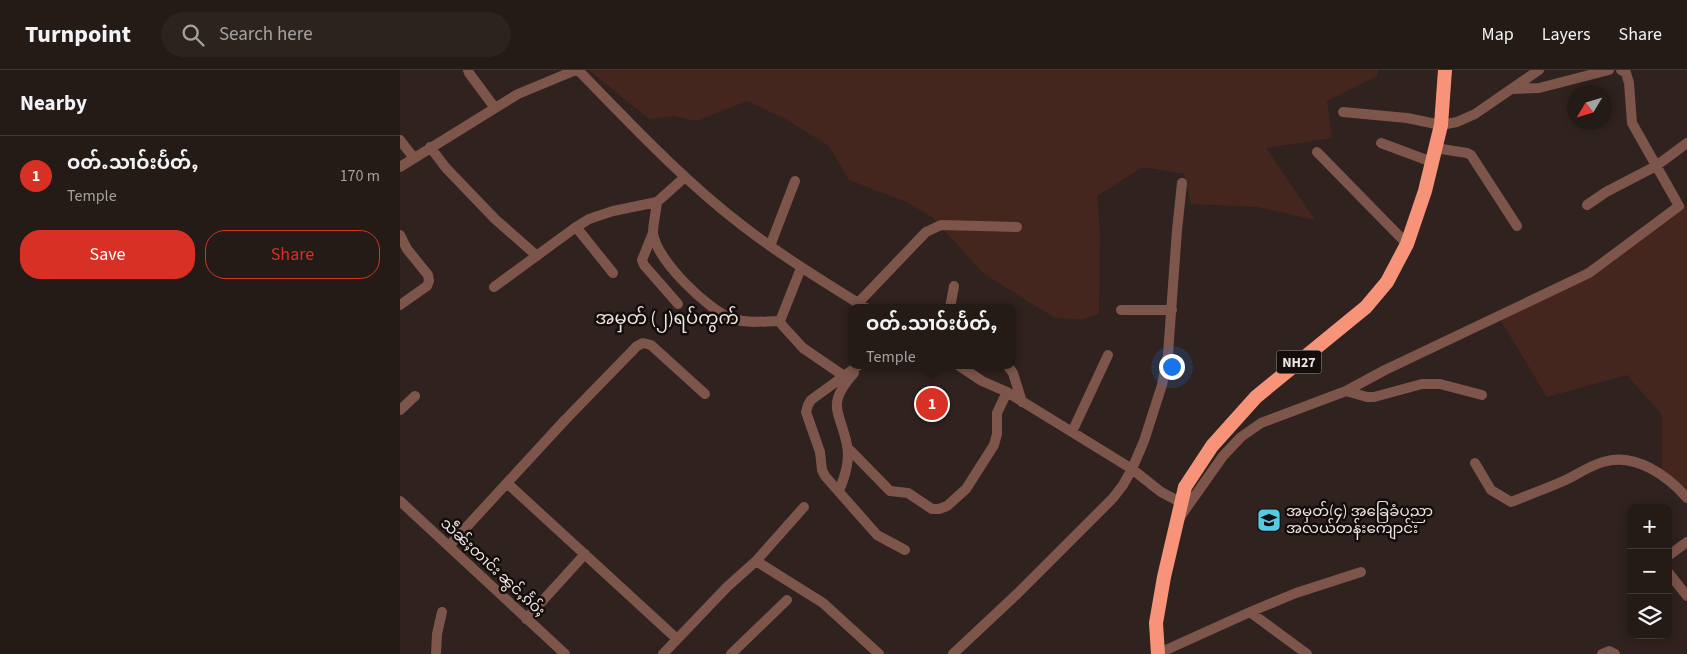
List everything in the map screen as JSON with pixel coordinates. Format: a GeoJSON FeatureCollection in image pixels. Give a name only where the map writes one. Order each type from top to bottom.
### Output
{"type":"FeatureCollection","features":[{"type":"Feature","properties":{"kind":"highway","name":"NH27"},"geometry":{"type":"LineString","coordinates":[[1158,654],[1156,623],[1164,577],[1185,487],[1212,446],[1256,397],[1366,307],[1387,282],[1407,244],[1425,191],[1441,125],[1445,70]]}},
{"type":"Feature","properties":{"kind":"street"},"geometry":{"type":"LineString","coordinates":[[468,70],[469,74],[495,108]]}},
{"type":"Feature","properties":{"kind":"street"},"geometry":{"type":"LineString","coordinates":[[400,166],[518,94],[577,70],[685,177],[742,226],[801,268],[860,304]]}},
{"type":"Feature","properties":{"kind":"street"},"geometry":{"type":"LineString","coordinates":[[1343,112],[1407,118],[1441,125],[1457,122],[1475,114],[1538,70]]}},
{"type":"Feature","properties":{"kind":"street"},"geometry":{"type":"LineString","coordinates":[[1512,89],[1539,88],[1610,70]]}},
{"type":"Feature","properties":{"kind":"street"},"geometry":{"type":"LineString","coordinates":[[1178,521],[1223,456],[1241,436],[1261,423],[1346,391],[1589,273],[1683,204],[1656,166],[1632,123],[1629,83],[1626,73],[1621,70]]}},
{"type":"Feature","properties":{"kind":"street"},"geometry":{"type":"LineString","coordinates":[[400,140],[414,158]]}},
{"type":"Feature","properties":{"kind":"street"},"geometry":{"type":"LineString","coordinates":[[1381,143],[1432,162]]}},
{"type":"Feature","properties":{"kind":"street"},"geometry":{"type":"LineString","coordinates":[[1587,205],[1606,192],[1656,166],[1687,143]]}},
{"type":"Feature","properties":{"kind":"street"},"geometry":{"type":"LineString","coordinates":[[430,147],[446,168],[495,219],[537,256]]}},
{"type":"Feature","properties":{"kind":"street"},"geometry":{"type":"LineString","coordinates":[[1435,148],[1471,155],[1517,226]]}},
{"type":"Feature","properties":{"kind":"street"},"geometry":{"type":"LineString","coordinates":[[1317,152],[1407,244]]}},
{"type":"Feature","properties":{"kind":"street"},"geometry":{"type":"LineString","coordinates":[[494,287],[589,219],[613,211],[657,202],[685,177]]}},
{"type":"Feature","properties":{"kind":"street"},"geometry":{"type":"LineString","coordinates":[[770,246],[795,181]]}},
{"type":"Feature","properties":{"kind":"street"},"geometry":{"type":"LineString","coordinates":[[953,654],[1017,594],[1113,498],[1132,469],[1144,441],[1162,385],[1168,354],[1182,184]]}},
{"type":"Feature","properties":{"kind":"street"},"geometry":{"type":"LineString","coordinates":[[657,202],[653,233],[642,260],[644,265],[678,304]]}},
{"type":"Feature","properties":{"kind":"street"},"geometry":{"type":"LineString","coordinates":[[863,304],[932,227],[941,224],[1017,227]]}},
{"type":"Feature","properties":{"kind":"street"},"geometry":{"type":"LineString","coordinates":[[576,227],[613,273]]}},
{"type":"Feature","properties":{"kind":"street"},"geometry":{"type":"LineString","coordinates":[[653,233],[659,249],[672,268],[710,306],[734,319],[780,321]]}},
{"type":"Feature","properties":{"kind":"street"},"geometry":{"type":"LineString","coordinates":[[400,235],[407,248],[428,275],[429,281],[427,286],[400,305]]}},
{"type":"Feature","properties":{"kind":"street"},"geometry":{"type":"LineString","coordinates":[[780,321],[801,268]]}},
{"type":"Feature","properties":{"kind":"street"},"geometry":{"type":"LineString","coordinates":[[951,304],[954,286]]}},
{"type":"Feature","properties":{"kind":"street"},"geometry":{"type":"LineString","coordinates":[[1121,310],[1172,310]]}},
{"type":"Feature","properties":{"kind":"street"},"geometry":{"type":"LineString","coordinates":[[780,321],[790,336],[803,348],[844,376]]}},
{"type":"Feature","properties":{"kind":"street"},"geometry":{"type":"LineString","coordinates":[[449,546],[637,346],[643,343],[651,345],[705,394]]}},
{"type":"Feature","properties":{"kind":"street"},"geometry":{"type":"LineString","coordinates":[[1072,432],[1108,356]]}},
{"type":"Feature","properties":{"kind":"street"},"geometry":{"type":"LineString","coordinates":[[854,369],[811,400],[808,405],[806,412],[820,452],[822,470],[825,476],[877,534],[905,550]]}},
{"type":"Feature","properties":{"kind":"street"},"geometry":{"type":"LineString","coordinates":[[840,492],[847,470],[847,447],[835,406],[838,394],[857,369]]}},
{"type":"Feature","properties":{"kind":"street"},"geometry":{"type":"LineString","coordinates":[[964,369],[982,381],[1007,392],[1132,469],[1161,492],[1182,503]]}},
{"type":"Feature","properties":{"kind":"street"},"geometry":{"type":"LineString","coordinates":[[1010,369],[1022,402]]}},
{"type":"Feature","properties":{"kind":"street"},"geometry":{"type":"LineString","coordinates":[[1346,391],[1374,397],[1422,384],[1440,384],[1482,395]]}},
{"type":"Feature","properties":{"kind":"street"},"geometry":{"type":"LineString","coordinates":[[847,447],[890,491],[908,494],[932,509],[939,509],[946,506],[966,489],[994,445],[997,434],[997,413],[1007,392]]}},
{"type":"Feature","properties":{"kind":"street"},"geometry":{"type":"LineString","coordinates":[[400,410],[415,396]]}},
{"type":"Feature","properties":{"kind":"street"},"geometry":{"type":"LineString","coordinates":[[1475,463],[1491,490],[1511,502],[1560,483],[1603,462],[1617,460],[1634,461],[1652,469],[1679,489],[1687,498]]}},
{"type":"Feature","properties":{"kind":"street"},"geometry":{"type":"LineString","coordinates":[[507,483],[677,639]]}},
{"type":"Feature","properties":{"kind":"street","name":"သဵၼ်ႈတၢင်း ၼွင်ႇၵႅဝ်ႈ"},"geometry":{"type":"LineString","coordinates":[[402,506],[449,546],[565,654]]}},
{"type":"Feature","properties":{"kind":"street"},"geometry":{"type":"LineString","coordinates":[[663,654],[727,586],[756,561],[804,508]]}},
{"type":"Feature","properties":{"kind":"street"},"geometry":{"type":"LineString","coordinates":[[1672,553],[1687,542]]}},
{"type":"Feature","properties":{"kind":"street"},"geometry":{"type":"LineString","coordinates":[[526,619],[585,554]]}},
{"type":"Feature","properties":{"kind":"street"},"geometry":{"type":"LineString","coordinates":[[756,561],[823,602],[879,654]]}},
{"type":"Feature","properties":{"kind":"street"},"geometry":{"type":"LineString","coordinates":[[1158,654],[1296,593],[1361,572]]}},
{"type":"Feature","properties":{"kind":"street"},"geometry":{"type":"LineString","coordinates":[[1672,577],[1687,596]]}},
{"type":"Feature","properties":{"kind":"street"},"geometry":{"type":"LineString","coordinates":[[731,654],[787,600]]}},
{"type":"Feature","properties":{"kind":"street"},"geometry":{"type":"LineString","coordinates":[[436,654],[437,634],[442,612]]}},
{"type":"Feature","properties":{"kind":"street"},"geometry":{"type":"LineString","coordinates":[[1250,612],[1307,654]]}},
{"type":"Feature","properties":{"kind":"street"},"geometry":{"type":"LineString","coordinates":[[1602,654],[1609,651],[1615,654]]}},
{"type":"Feature","properties":{"kind":"shaded area"},"geometry":{"type":"Polygon","coordinates":[[[589,70],[1378,70],[1377,76],[1327,101],[1332,138],[1266,148],[1315,220],[1258,207],[1191,204],[1184,174],[1143,167],[1097,196],[1100,231],[1099,314],[1083,319],[1055,318],[984,274],[932,217],[906,202],[849,180],[829,146],[784,118],[747,101],[697,121],[673,116],[649,119],[589,70]]]}},
{"type":"Feature","properties":{"kind":"shaded area"},"geometry":{"type":"Polygon","coordinates":[[[1687,203],[1687,502],[1662,470],[1662,415],[1627,375],[1547,397],[1501,321],[1687,203]]]}},
{"type":"Feature","properties":{"kind":"place","name":"ဝတ်ႉသၢဝ်းပႅတ်ႇ"},"geometry":{"type":"Point","coordinates":[932,404]}},
{"type":"Feature","properties":{"kind":"place","name":"အမှတ်(၄) အခြေခံပညာ အလယ်တန်းကျောင်း"},"geometry":{"type":"Point","coordinates":[1269,520]}},
{"type":"Feature","properties":{"kind":"district","name":"အမှတ် (၂)ရပ်ကွက်"},"geometry":{"type":"Point","coordinates":[667,318]}}]}
